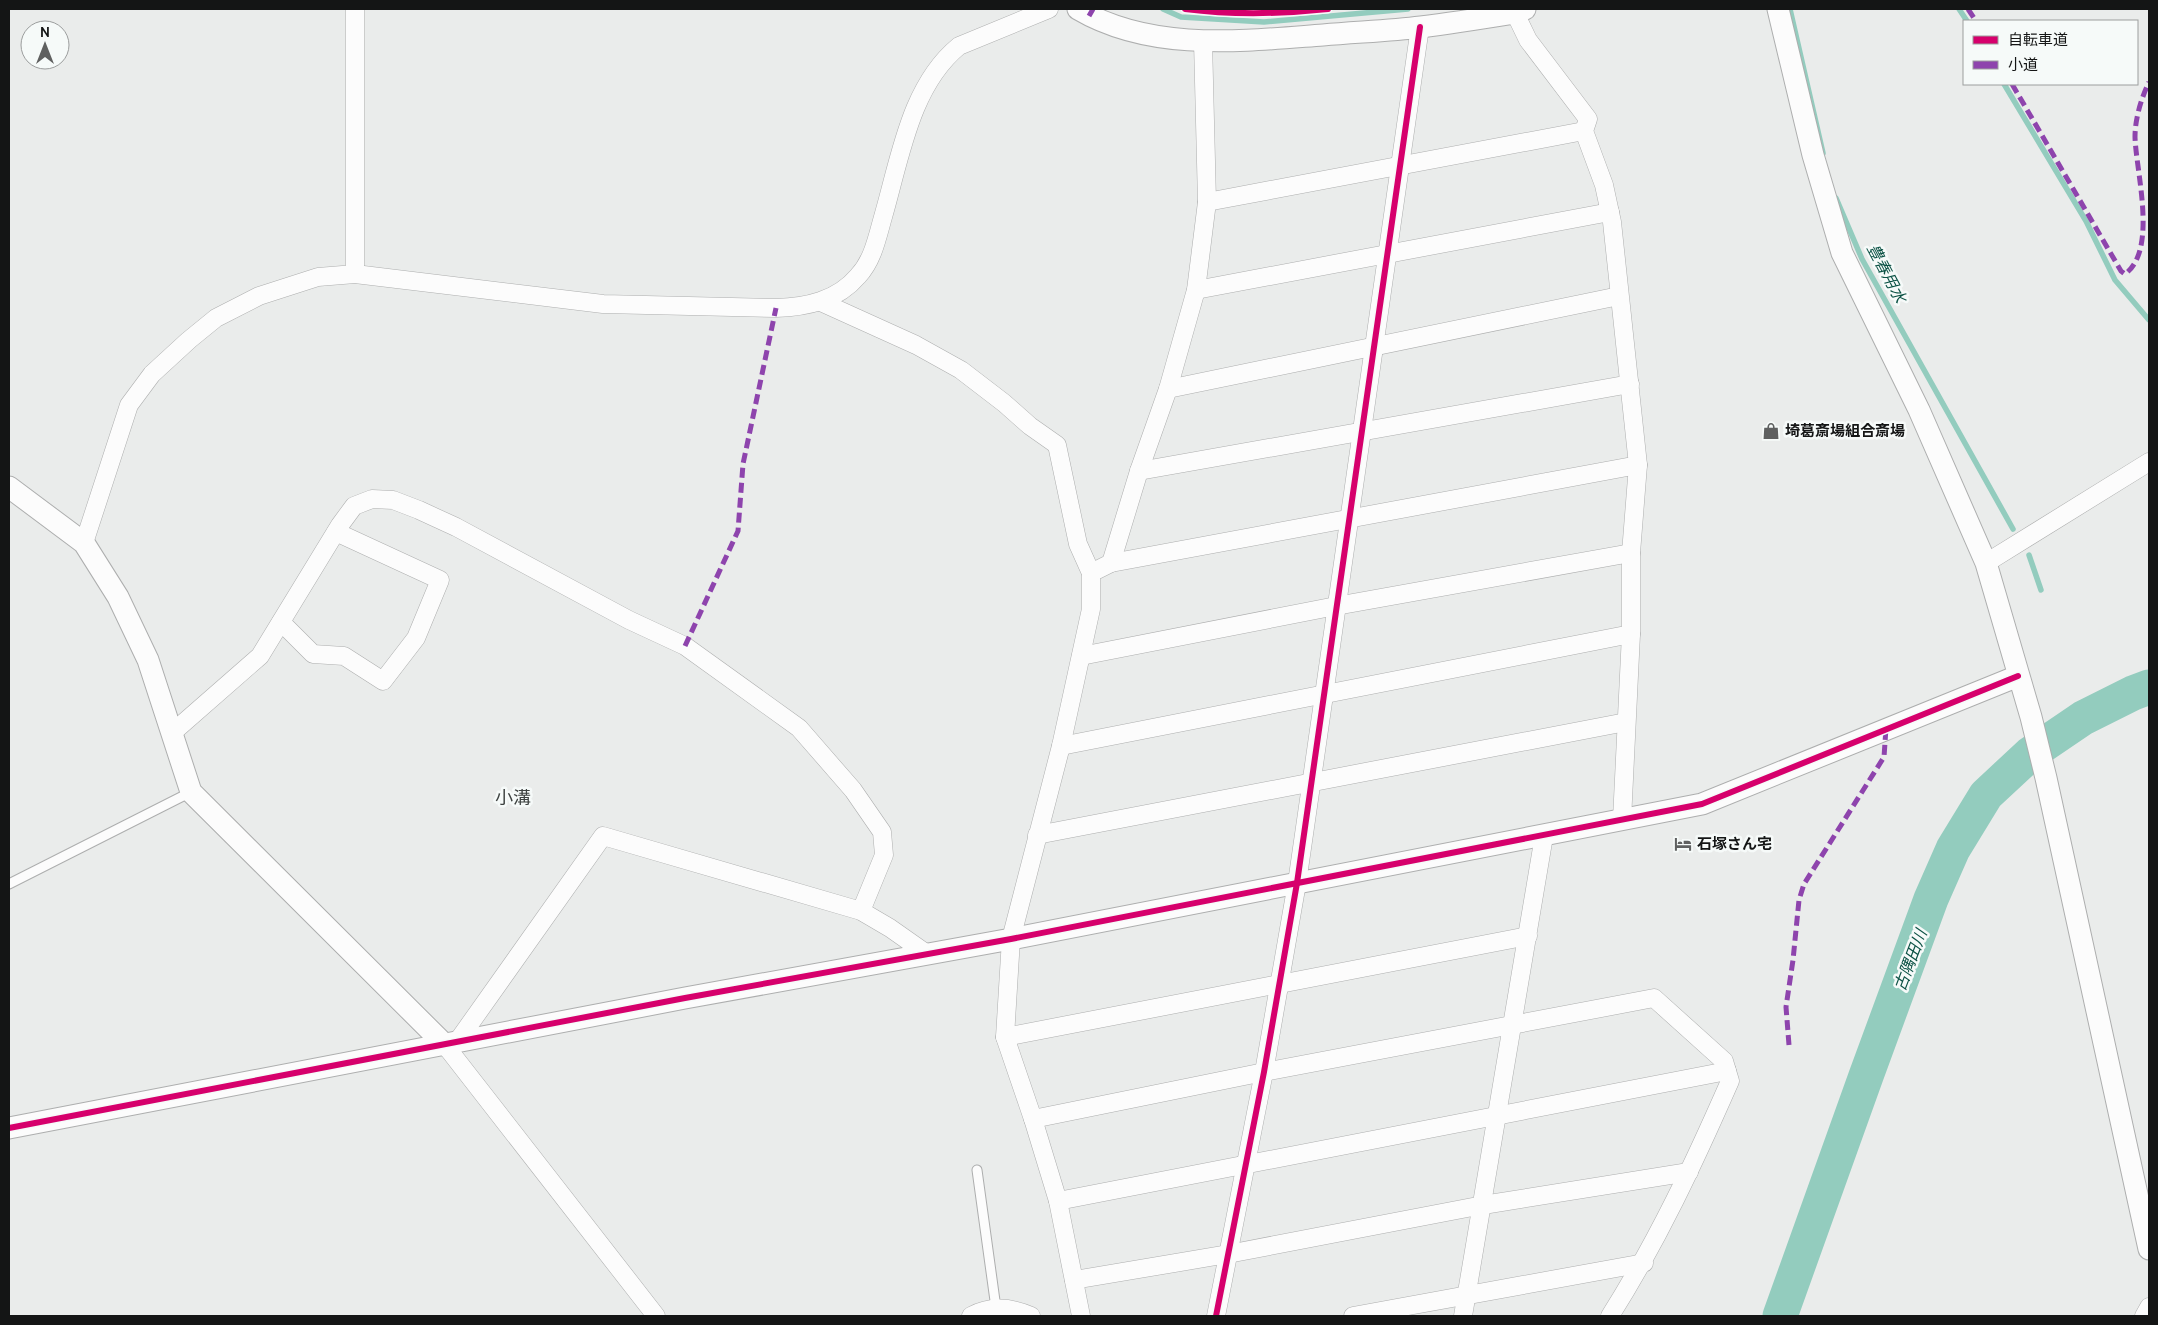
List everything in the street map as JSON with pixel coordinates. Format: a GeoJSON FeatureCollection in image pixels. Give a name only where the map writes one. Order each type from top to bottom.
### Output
{"type":"FeatureCollection","features":[{"type":"Feature","properties":{"kind":"street"},"geometry":{"type":"LineString","coordinates":[[355,274],[356,9]]}},
{"type":"Feature","properties":{"kind":"street"},"geometry":{"type":"LineString","coordinates":[[84,543],[128,405],[152,374],[216,318],[259,296],[318,277],[355,274],[603,304],[776,308],[802,307],[821,302],[842,290],[858,276],[873,252],[912,114],[936,69],[946,56],[959,46],[1049,9]]}},
{"type":"Feature","properties":{"kind":"street"},"geometry":{"type":"LineString","coordinates":[[1078,9],[1113,26],[1141,33],[1203,41],[1284,38],[1420,27],[1520,11],[1528,40],[1588,119],[1584,131],[1604,185],[1610,212],[1638,465],[1631,553],[1631,634],[1622,820]]}},
{"type":"Feature","properties":{"kind":"street"},"geometry":{"type":"LineString","coordinates":[[1778,9],[1813,155],[1842,253],[1919,410],[1986,563],[2031,717],[2046,778],[2149,1249]]}},
{"type":"Feature","properties":{"kind":"street"},"geometry":{"type":"LineString","coordinates":[[1216,1316],[1264,1072],[1297,883],[1420,27]]}},
{"type":"Feature","properties":{"kind":"street"},"geometry":{"type":"LineString","coordinates":[[1111,563],[1139,471],[1168,389],[1196,290],[1207,202],[1203,41]]}},
{"type":"Feature","properties":{"kind":"street"},"geometry":{"type":"LineString","coordinates":[[1207,202],[1584,131]]}},
{"type":"Feature","properties":{"kind":"street"},"geometry":{"type":"LineString","coordinates":[[1196,290],[1610,212]]}},
{"type":"Feature","properties":{"kind":"street"},"geometry":{"type":"LineString","coordinates":[[1168,389],[1619,296]]}},
{"type":"Feature","properties":{"kind":"street"},"geometry":{"type":"LineString","coordinates":[[821,302],[916,345],[961,370],[1030,426],[1057,445],[1078,544],[1091,573],[1091,609],[1081,656],[1061,746],[1011,940],[1005,1038],[1034,1119],[1058,1201],[1081,1316]]}},
{"type":"Feature","properties":{"kind":"street"},"geometry":{"type":"LineString","coordinates":[[1139,471],[1630,384]]}},
{"type":"Feature","properties":{"kind":"street"},"geometry":{"type":"LineString","coordinates":[[1986,563],[2149,462]]}},
{"type":"Feature","properties":{"kind":"street"},"geometry":{"type":"LineString","coordinates":[[1091,573],[1111,563],[1638,465]]}},
{"type":"Feature","properties":{"kind":"street"},"geometry":{"type":"LineString","coordinates":[[9,487],[84,543],[118,596],[148,660],[191,792],[451,1044],[656,1316]]}},
{"type":"Feature","properties":{"kind":"street"},"geometry":{"type":"LineString","coordinates":[[172,733],[260,656],[354,506],[372,499],[393,500],[456,527],[621,616],[685,646],[799,728],[853,790],[882,832],[884,855],[861,911]]}},
{"type":"Feature","properties":{"kind":"street"},"geometry":{"type":"LineString","coordinates":[[281,622],[313,654],[344,656],[383,681],[416,638],[440,580],[336,532]]}},
{"type":"Feature","properties":{"kind":"street"},"geometry":{"type":"LineString","coordinates":[[1081,656],[1336,606],[1631,553]]}},
{"type":"Feature","properties":{"kind":"street"},"geometry":{"type":"LineString","coordinates":[[1061,746],[1631,634]]}},
{"type":"Feature","properties":{"kind":"street"},"geometry":{"type":"LineString","coordinates":[[9,1128],[927,954],[1011,940],[1702,804],[2018,676]]}},
{"type":"Feature","properties":{"kind":"street"},"geometry":{"type":"LineString","coordinates":[[1037,835],[1626,722]]}},
{"type":"Feature","properties":{"kind":"street"},"geometry":{"type":"LineString","coordinates":[[451,1044],[603,836],[861,911],[890,928],[927,954]]}},
{"type":"Feature","properties":{"kind":"street"},"geometry":{"type":"LineString","coordinates":[[1464,1316],[1544,836]]}},
{"type":"Feature","properties":{"kind":"street"},"geometry":{"type":"LineString","coordinates":[[1005,1038],[1528,936]]}},
{"type":"Feature","properties":{"kind":"street"},"geometry":{"type":"LineString","coordinates":[[1034,1119],[1264,1072],[1654,998],[1724,1061],[1730,1081],[1690,1172],[1644,1263],[1610,1316]]}},
{"type":"Feature","properties":{"kind":"street"},"geometry":{"type":"LineString","coordinates":[[1058,1201],[1727,1071]]}},
{"type":"Feature","properties":{"kind":"street"},"geometry":{"type":"LineString","coordinates":[[1074,1280],[1228,1254],[1483,1205],[1690,1172]]}},
{"type":"Feature","properties":{"kind":"street"},"geometry":{"type":"LineString","coordinates":[[1353,1316],[1644,1263]]}},
{"type":"Feature","properties":{"kind":"street"},"geometry":{"type":"LineString","coordinates":[[2144,1316],[2149,1307]]}},
{"type":"Feature","properties":{"kind":"street"},"geometry":{"type":"LineString","coordinates":[[971,1316],[996,1308],[1016,1310],[1031,1316]]}},
{"type":"Feature","properties":{"kind":"lane"},"geometry":{"type":"LineString","coordinates":[[9,884],[191,792]]}},
{"type":"Feature","properties":{"kind":"lane"},"geometry":{"type":"LineString","coordinates":[[977,1170],[996,1308]]}},
{"type":"Feature","properties":{"kind":"waterway","name":"豊春用水"},"geometry":{"type":"LineString","coordinates":[[1163,9],[1181,17],[1264,22],[1408,9]]}},
{"type":"Feature","properties":{"kind":"waterway","name":"豊春用水"},"geometry":{"type":"LineString","coordinates":[[1790,9],[1823,153]]}},
{"type":"Feature","properties":{"kind":"waterway","name":"豊春用水"},"geometry":{"type":"LineString","coordinates":[[1959,9],[1966,20]]}},
{"type":"Feature","properties":{"kind":"waterway","name":"豊春用水"},"geometry":{"type":"LineString","coordinates":[[2005,85],[2086,221],[2115,280],[2149,320]]}},
{"type":"Feature","properties":{"kind":"waterway","name":"豊春用水"},"geometry":{"type":"LineString","coordinates":[[1836,198],[1862,259],[2013,529]]}},
{"type":"Feature","properties":{"kind":"waterway","name":"豊春用水"},"geometry":{"type":"LineString","coordinates":[[2029,555],[2041,590]]}},
{"type":"Feature","properties":{"kind":"waterway","name":"古隅田川"},"geometry":{"type":"LineString","coordinates":[[1780,1316],[1931,899],[1953,849],[1986,795],[2030,754],[2083,718],[2149,687]]}},
{"type":"Feature","properties":{"kind":"marked path"},"geometry":{"type":"LineString","coordinates":[[1089,16],[1093,9]]}},
{"type":"Feature","properties":{"kind":"marked path"},"geometry":{"type":"LineString","coordinates":[[1968,9],[1975,20]]}},
{"type":"Feature","properties":{"kind":"marked path"},"geometry":{"type":"LineString","coordinates":[[2013,85],[2121,271],[2125,274],[2135,263],[2141,247],[2143,210],[2135,130],[2143,95],[2149,82]]}},
{"type":"Feature","properties":{"kind":"marked path"},"geometry":{"type":"LineString","coordinates":[[685,646],[738,531],[743,464],[776,308]]}},
{"type":"Feature","properties":{"kind":"marked path"},"geometry":{"type":"LineString","coordinates":[[1789,1045],[1786,1007],[1799,900],[1804,884],[1884,757],[1886,728]]}},
{"type":"Feature","properties":{"kind":"cycle path"},"geometry":{"type":"LineString","coordinates":[[1185,9],[1256,13],[1328,9]]}},
{"type":"Feature","properties":{"kind":"cycle path"},"geometry":{"type":"LineString","coordinates":[[1216,1316],[1264,1072],[1297,883],[1420,27]]}},
{"type":"Feature","properties":{"kind":"cycle path"},"geometry":{"type":"LineString","coordinates":[[9,1128],[685,998],[1011,939],[1702,804],[2018,676]]}},
{"type":"Feature","properties":{"kind":"place","name":"埼葛斎場組合斎場"},"geometry":{"type":"Point","coordinates":[1771,431]}},
{"type":"Feature","properties":{"kind":"place","name":"石塚さん宅"},"geometry":{"type":"Point","coordinates":[1683,844]}},
{"type":"Feature","properties":{"kind":"district","name":"小溝"},"geometry":{"type":"Point","coordinates":[513,798]}}]}
